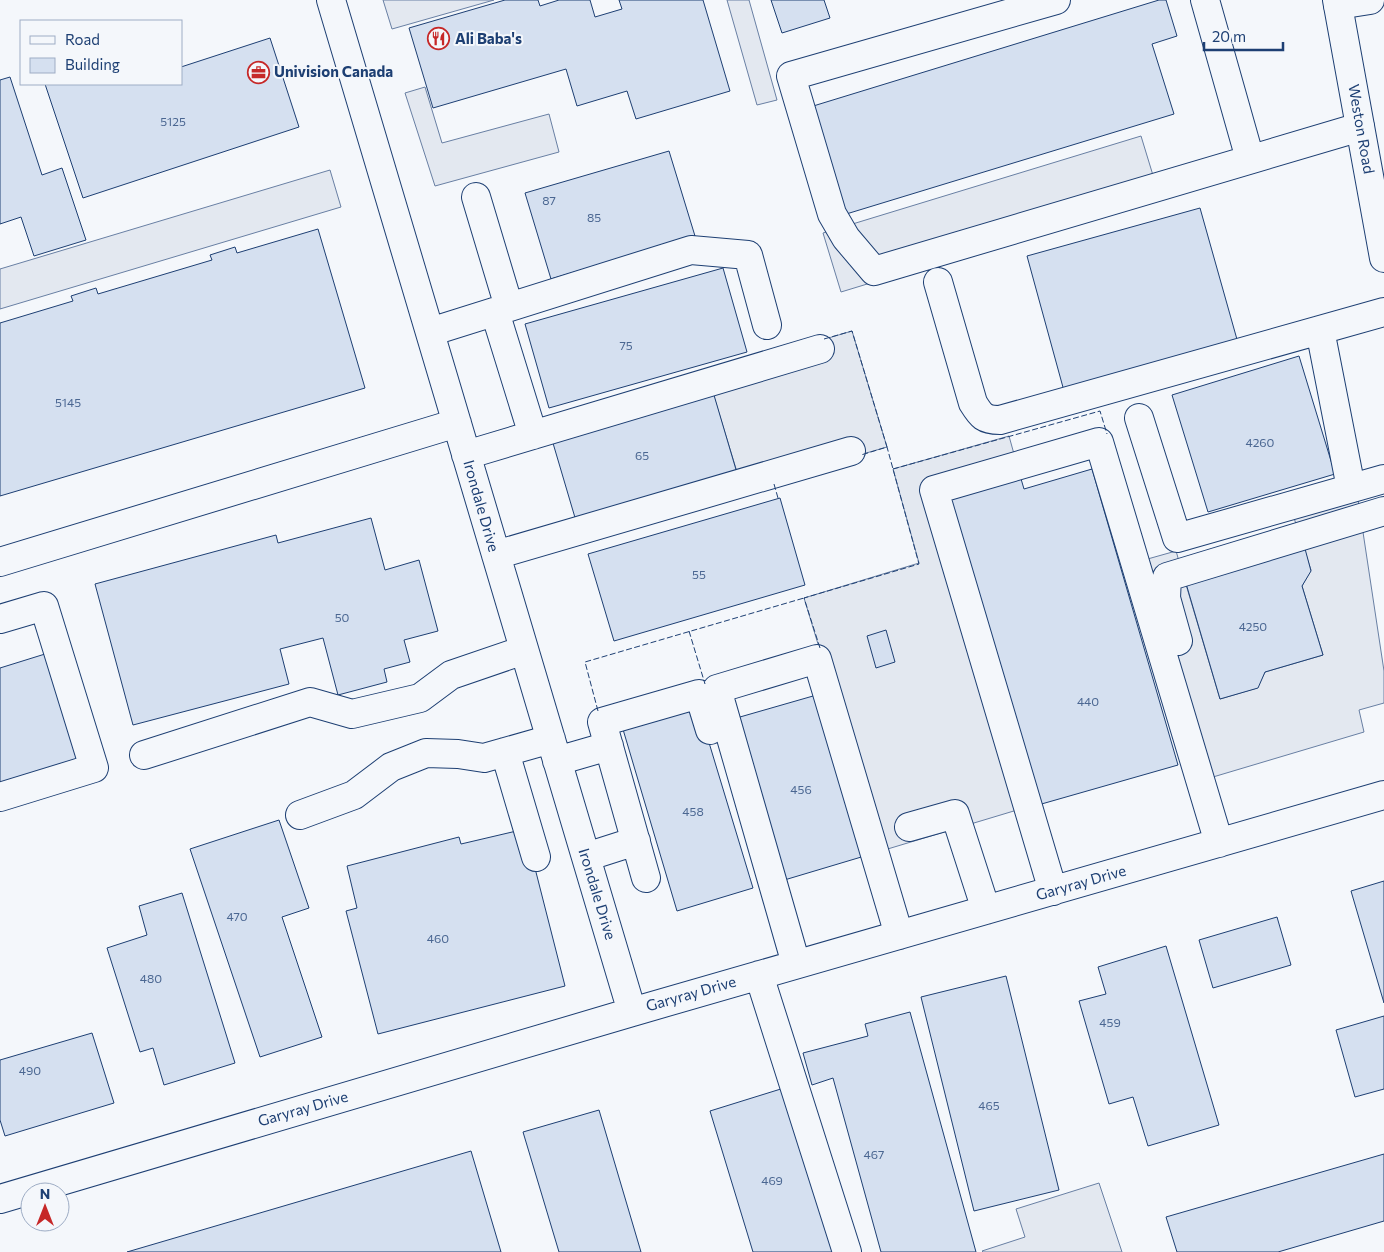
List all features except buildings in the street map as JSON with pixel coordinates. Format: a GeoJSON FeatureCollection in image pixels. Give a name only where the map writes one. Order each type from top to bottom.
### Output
{"type":"FeatureCollection","features":[{"type":"Feature","properties":{"kind":"street","name":"Irondale Drive"},"geometry":{"type":"LineString","coordinates":[[331,0],[632,1012]]}},
{"type":"Feature","properties":{"kind":"street"},"geometry":{"type":"LineString","coordinates":[[1056,0],[791,76],[832,214],[846,238],[874,271],[1360,127]]}},
{"type":"Feature","properties":{"kind":"street"},"geometry":{"type":"LineString","coordinates":[[1205,0],[1250,160]]}},
{"type":"Feature","properties":{"kind":"street"},"geometry":{"type":"LineString","coordinates":[[1338,3],[1370,0]]}},
{"type":"Feature","properties":{"kind":"street","name":"Weston Road"},"geometry":{"type":"LineString","coordinates":[[1338,3],[1382,241]]}},
{"type":"Feature","properties":{"kind":"street"},"geometry":{"type":"LineString","coordinates":[[476,197],[533,435]]}},
{"type":"Feature","properties":{"kind":"street"},"geometry":{"type":"LineString","coordinates":[[430,332],[691,250],[748,255],[767,325]]}},
{"type":"Feature","properties":{"kind":"street"},"geometry":{"type":"LineString","coordinates":[[938,282],[973,403],[980,414],[990,420],[1000,420],[1384,312]]}},
{"type":"Feature","properties":{"kind":"street"},"geometry":{"type":"LineString","coordinates":[[1320,330],[1351,488]]}},
{"type":"Feature","properties":{"kind":"street"},"geometry":{"type":"LineString","coordinates":[[466,455],[820,349]]}},
{"type":"Feature","properties":{"kind":"street"},"geometry":{"type":"LineString","coordinates":[[1139,418],[1177,538],[1384,479]]}},
{"type":"Feature","properties":{"kind":"street"},"geometry":{"type":"LineString","coordinates":[[0,562],[457,423]]}},
{"type":"Feature","properties":{"kind":"street"},"geometry":{"type":"LineString","coordinates":[[1053,891],[934,490],[1089,444],[1098,442],[1227,840]]}},
{"type":"Feature","properties":{"kind":"street"},"geometry":{"type":"LineString","coordinates":[[496,555],[851,450]]}},
{"type":"Feature","properties":{"kind":"street"},"geometry":{"type":"LineString","coordinates":[[1227,840],[1169,610],[1165,590],[1167,577],[1384,511]]}},
{"type":"Feature","properties":{"kind":"street"},"geometry":{"type":"LineString","coordinates":[[0,618],[44,606],[94,768],[0,797]]}},
{"type":"Feature","properties":{"kind":"street"},"geometry":{"type":"LineString","coordinates":[[144,755],[310,702],[352,714],[420,698],[451,675],[524,650]]}},
{"type":"Feature","properties":{"kind":"street"},"geometry":{"type":"LineString","coordinates":[[796,964],[718,689],[817,659],[899,935]]}},
{"type":"Feature","properties":{"kind":"street"},"geometry":{"type":"LineString","coordinates":[[646,878],[602,722],[699,694],[746,850]]}},
{"type":"Feature","properties":{"kind":"street"},"geometry":{"type":"LineString","coordinates":[[300,816],[354,795],[391,767],[426,754],[458,754],[484,758],[505,752],[608,746]]}},
{"type":"Feature","properties":{"kind":"street"},"geometry":{"type":"LineString","coordinates":[[505,752],[536,857]]}},
{"type":"Feature","properties":{"kind":"street","name":"Garyray Drive"},"geometry":{"type":"LineString","coordinates":[[0,1198],[796,964],[1384,796]]}},
{"type":"Feature","properties":{"kind":"street"},"geometry":{"type":"LineString","coordinates":[[909,827],[956,814],[986,910]]}},
{"type":"Feature","properties":{"kind":"street"},"geometry":{"type":"LineString","coordinates":[[586,857],[636,840]]}},
{"type":"Feature","properties":{"kind":"street"},"geometry":{"type":"LineString","coordinates":[[759,975],[847,1252]]}},
{"type":"Feature","properties":{"kind":"shaded area"},"geometry":{"type":"Polygon","coordinates":[[[383,0],[494,0],[392,29],[383,0]]]}},
{"type":"Feature","properties":{"kind":"shaded area"},"geometry":{"type":"Polygon","coordinates":[[[727,0],[749,0],[777,100],[757,105],[727,0]]]}},
{"type":"Feature","properties":{"kind":"shaded area"},"geometry":{"type":"Polygon","coordinates":[[[425,87],[442,143],[549,114],[559,152],[435,186],[405,93],[425,87]]]}},
{"type":"Feature","properties":{"kind":"shaded area"},"geometry":{"type":"Polygon","coordinates":[[[1141,136],[1159,195],[841,292],[823,233],[1141,136]]]}},
{"type":"Feature","properties":{"kind":"shaded area"},"geometry":{"type":"Polygon","coordinates":[[[330,170],[341,207],[0,309],[0,269],[330,170]]]}},
{"type":"Feature","properties":{"kind":"shaded area"},"geometry":{"type":"Polygon","coordinates":[[[852,331],[887,447],[773,480],[737,472],[707,374],[852,331]]]}},
{"type":"Feature","properties":{"kind":"shaded area"},"geometry":{"type":"Polygon","coordinates":[[[1009,436],[1019,472],[1037,804],[881,851],[804,598],[919,563],[893,469],[1009,436]]]}},
{"type":"Feature","properties":{"kind":"shaded area"},"geometry":{"type":"Polygon","coordinates":[[[1358,499],[1384,671],[1384,703],[1359,710],[1364,732],[1213,777],[1144,560],[1176,551],[1220,699],[1257,688],[1265,672],[1323,655],[1302,586],[1311,570],[1294,518],[1358,499]]]}},
{"type":"Feature","properties":{"kind":"shaded area"},"geometry":{"type":"Polygon","coordinates":[[[1099,1183],[1122,1252],[982,1251],[1025,1237],[1016,1209],[1099,1183]]]}},
{"type":"Feature","properties":{"kind":"fence"},"geometry":{"type":"LineString","coordinates":[[824,339],[852,331],[887,447],[861,455]]}},
{"type":"Feature","properties":{"kind":"fence"},"geometry":{"type":"LineString","coordinates":[[893,469],[1100,411],[1107,434]]}},
{"type":"Feature","properties":{"kind":"fence"},"geometry":{"type":"LineString","coordinates":[[820,648],[804,598],[919,564],[887,447]]}},
{"type":"Feature","properties":{"kind":"fence"},"geometry":{"type":"LineString","coordinates":[[774,484],[778,498]]}},
{"type":"Feature","properties":{"kind":"fence"},"geometry":{"type":"LineString","coordinates":[[598,711],[585,662],[804,598]]}},
{"type":"Feature","properties":{"kind":"fence"},"geometry":{"type":"LineString","coordinates":[[689,631],[705,684]]}},
{"type":"Feature","properties":{"kind":"place","name":"Ali Baba's"},"geometry":{"type":"Point","coordinates":[439,39]}},
{"type":"Feature","properties":{"kind":"place","name":"Univision Canada"},"geometry":{"type":"Point","coordinates":[258,72]}}]}
